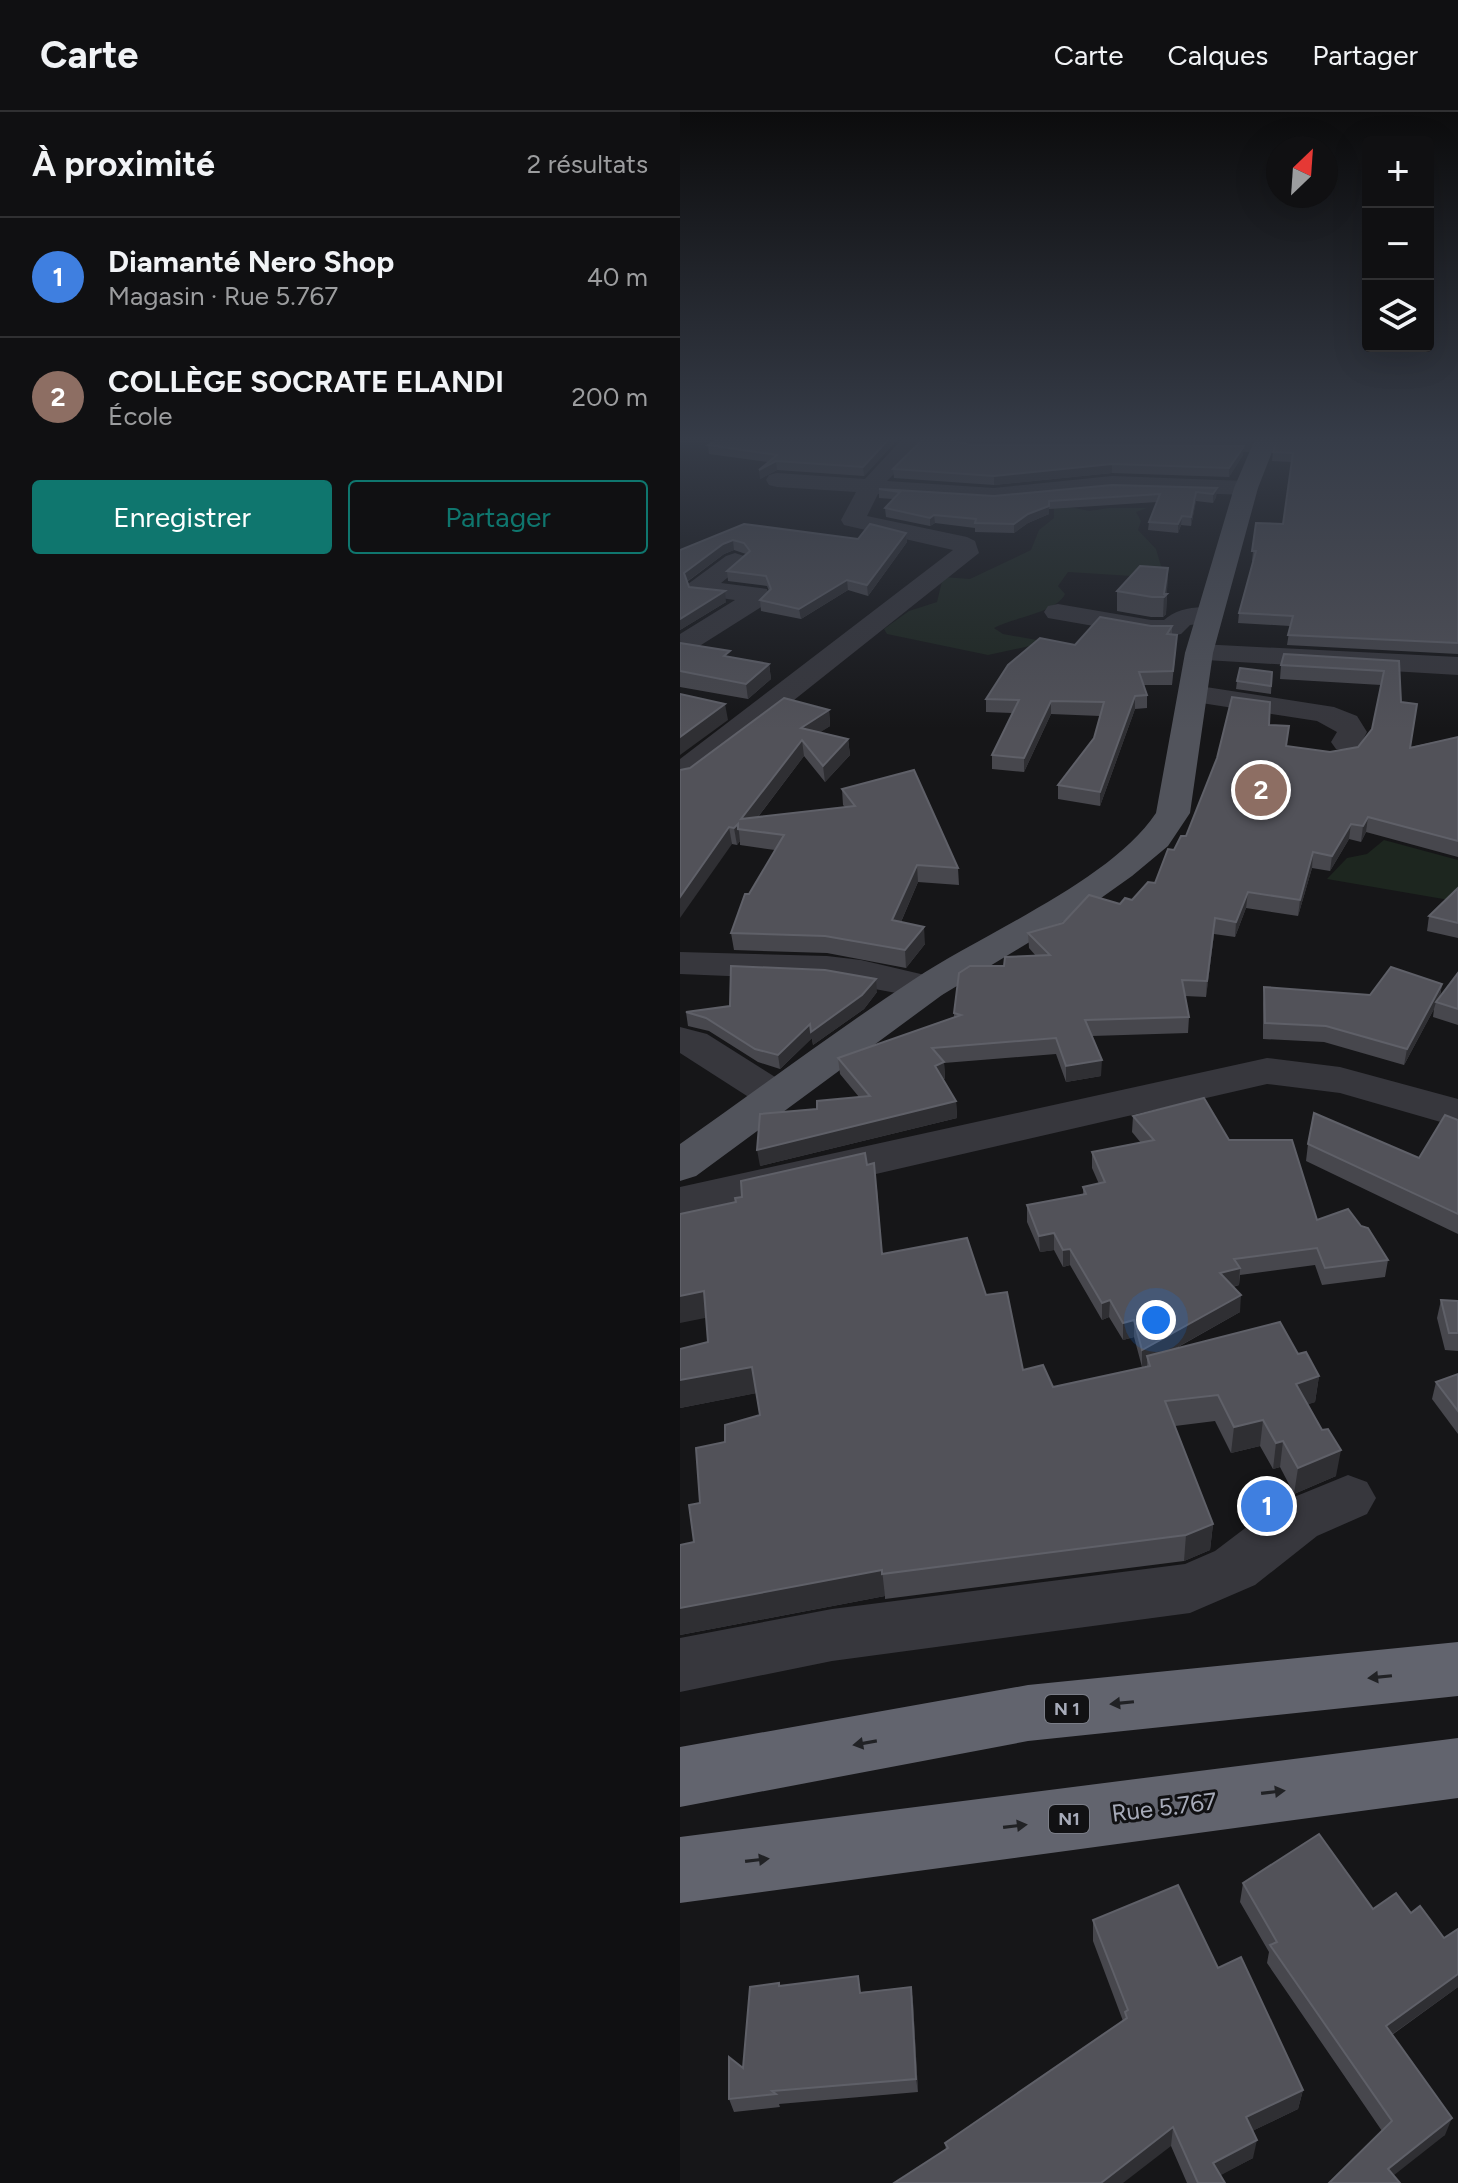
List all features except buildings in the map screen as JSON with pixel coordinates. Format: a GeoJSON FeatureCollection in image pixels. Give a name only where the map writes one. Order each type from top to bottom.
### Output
{"type":"FeatureCollection","features":[{"type":"Feature","properties":{"kind":"highway","name":"N 1"},"geometry":{"type":"LineString","coordinates":[[680,1777],[1028,1713],[1458,1669]]}},
{"type":"Feature","properties":{"kind":"highway","name":"Rue 5.767"},"geometry":{"type":"LineString","coordinates":[[680,1870],[1458,1768]]}},
{"type":"Feature","properties":{"kind":"main road"},"geometry":{"type":"LineString","coordinates":[[680,1166],[928,987],[1081,895],[1120,869],[1156,839],[1173,813],[1199,653],[1232,536]]}},
{"type":"Feature","properties":{"kind":"street"},"geometry":{"type":"LineString","coordinates":[[680,775],[762,714],[968,550],[958,542],[925,536]]}},
{"type":"Feature","properties":{"kind":"street"},"geometry":{"type":"LineString","coordinates":[[680,646],[757,598],[758,595],[748,592],[700,588],[701,584],[735,561]]}},
{"type":"Feature","properties":{"kind":"street"},"geometry":{"type":"LineString","coordinates":[[1058,612],[1151,628],[1171,628],[1182,618],[1209,615]]}},
{"type":"Feature","properties":{"kind":"street"},"geometry":{"type":"LineString","coordinates":[[1199,653],[1458,666]]}},
{"type":"Feature","properties":{"kind":"street"},"geometry":{"type":"LineString","coordinates":[[1193,694],[1323,713],[1346,722],[1352,732],[1347,742]]}},
{"type":"Feature","properties":{"kind":"street"},"geometry":{"type":"LineString","coordinates":[[721,706],[762,714]]}},
{"type":"Feature","properties":{"kind":"street"},"geometry":{"type":"LineString","coordinates":[[680,963],[827,968],[928,987]]}},
{"type":"Feature","properties":{"kind":"street"},"geometry":{"type":"LineString","coordinates":[[680,1039],[693,1043],[776,1096]]}},
{"type":"Feature","properties":{"kind":"street"},"geometry":{"type":"LineString","coordinates":[[680,1203],[1267,1071],[1307,1072],[1340,1078],[1458,1113]]}},
{"type":"Feature","properties":{"kind":"street"},"geometry":{"type":"LineString","coordinates":[[680,1665],[832,1635],[1190,1588],[1235,1568],[1297,1520],[1348,1498]]}},
{"type":"Feature","properties":{"kind":"shaded area"},"geometry":{"type":"Polygon","coordinates":[[[1037,536],[1143,536],[1156,549],[1161,566],[1159,571],[1132,576],[1068,572],[1058,586],[1065,594],[1053,606],[994,628],[1003,634],[1048,642],[988,655],[887,634],[884,629],[909,611],[937,602],[943,577],[970,579],[1031,550],[1037,536]]]}},
{"type":"Feature","properties":{"kind":"shaded area"},"geometry":{"type":"Polygon","coordinates":[[[1384,840],[1458,860],[1458,896],[1455,901],[1327,879],[1347,858],[1367,854],[1384,840]]]}},
{"type":"Feature","properties":{"kind":"place","name":"COLLÈGE SOCRATE ELANDI"},"geometry":{"type":"Point","coordinates":[1261,790]}},
{"type":"Feature","properties":{"kind":"place","name":"Diamanté Nero Shop"},"geometry":{"type":"Point","coordinates":[1267,1506]}}]}
